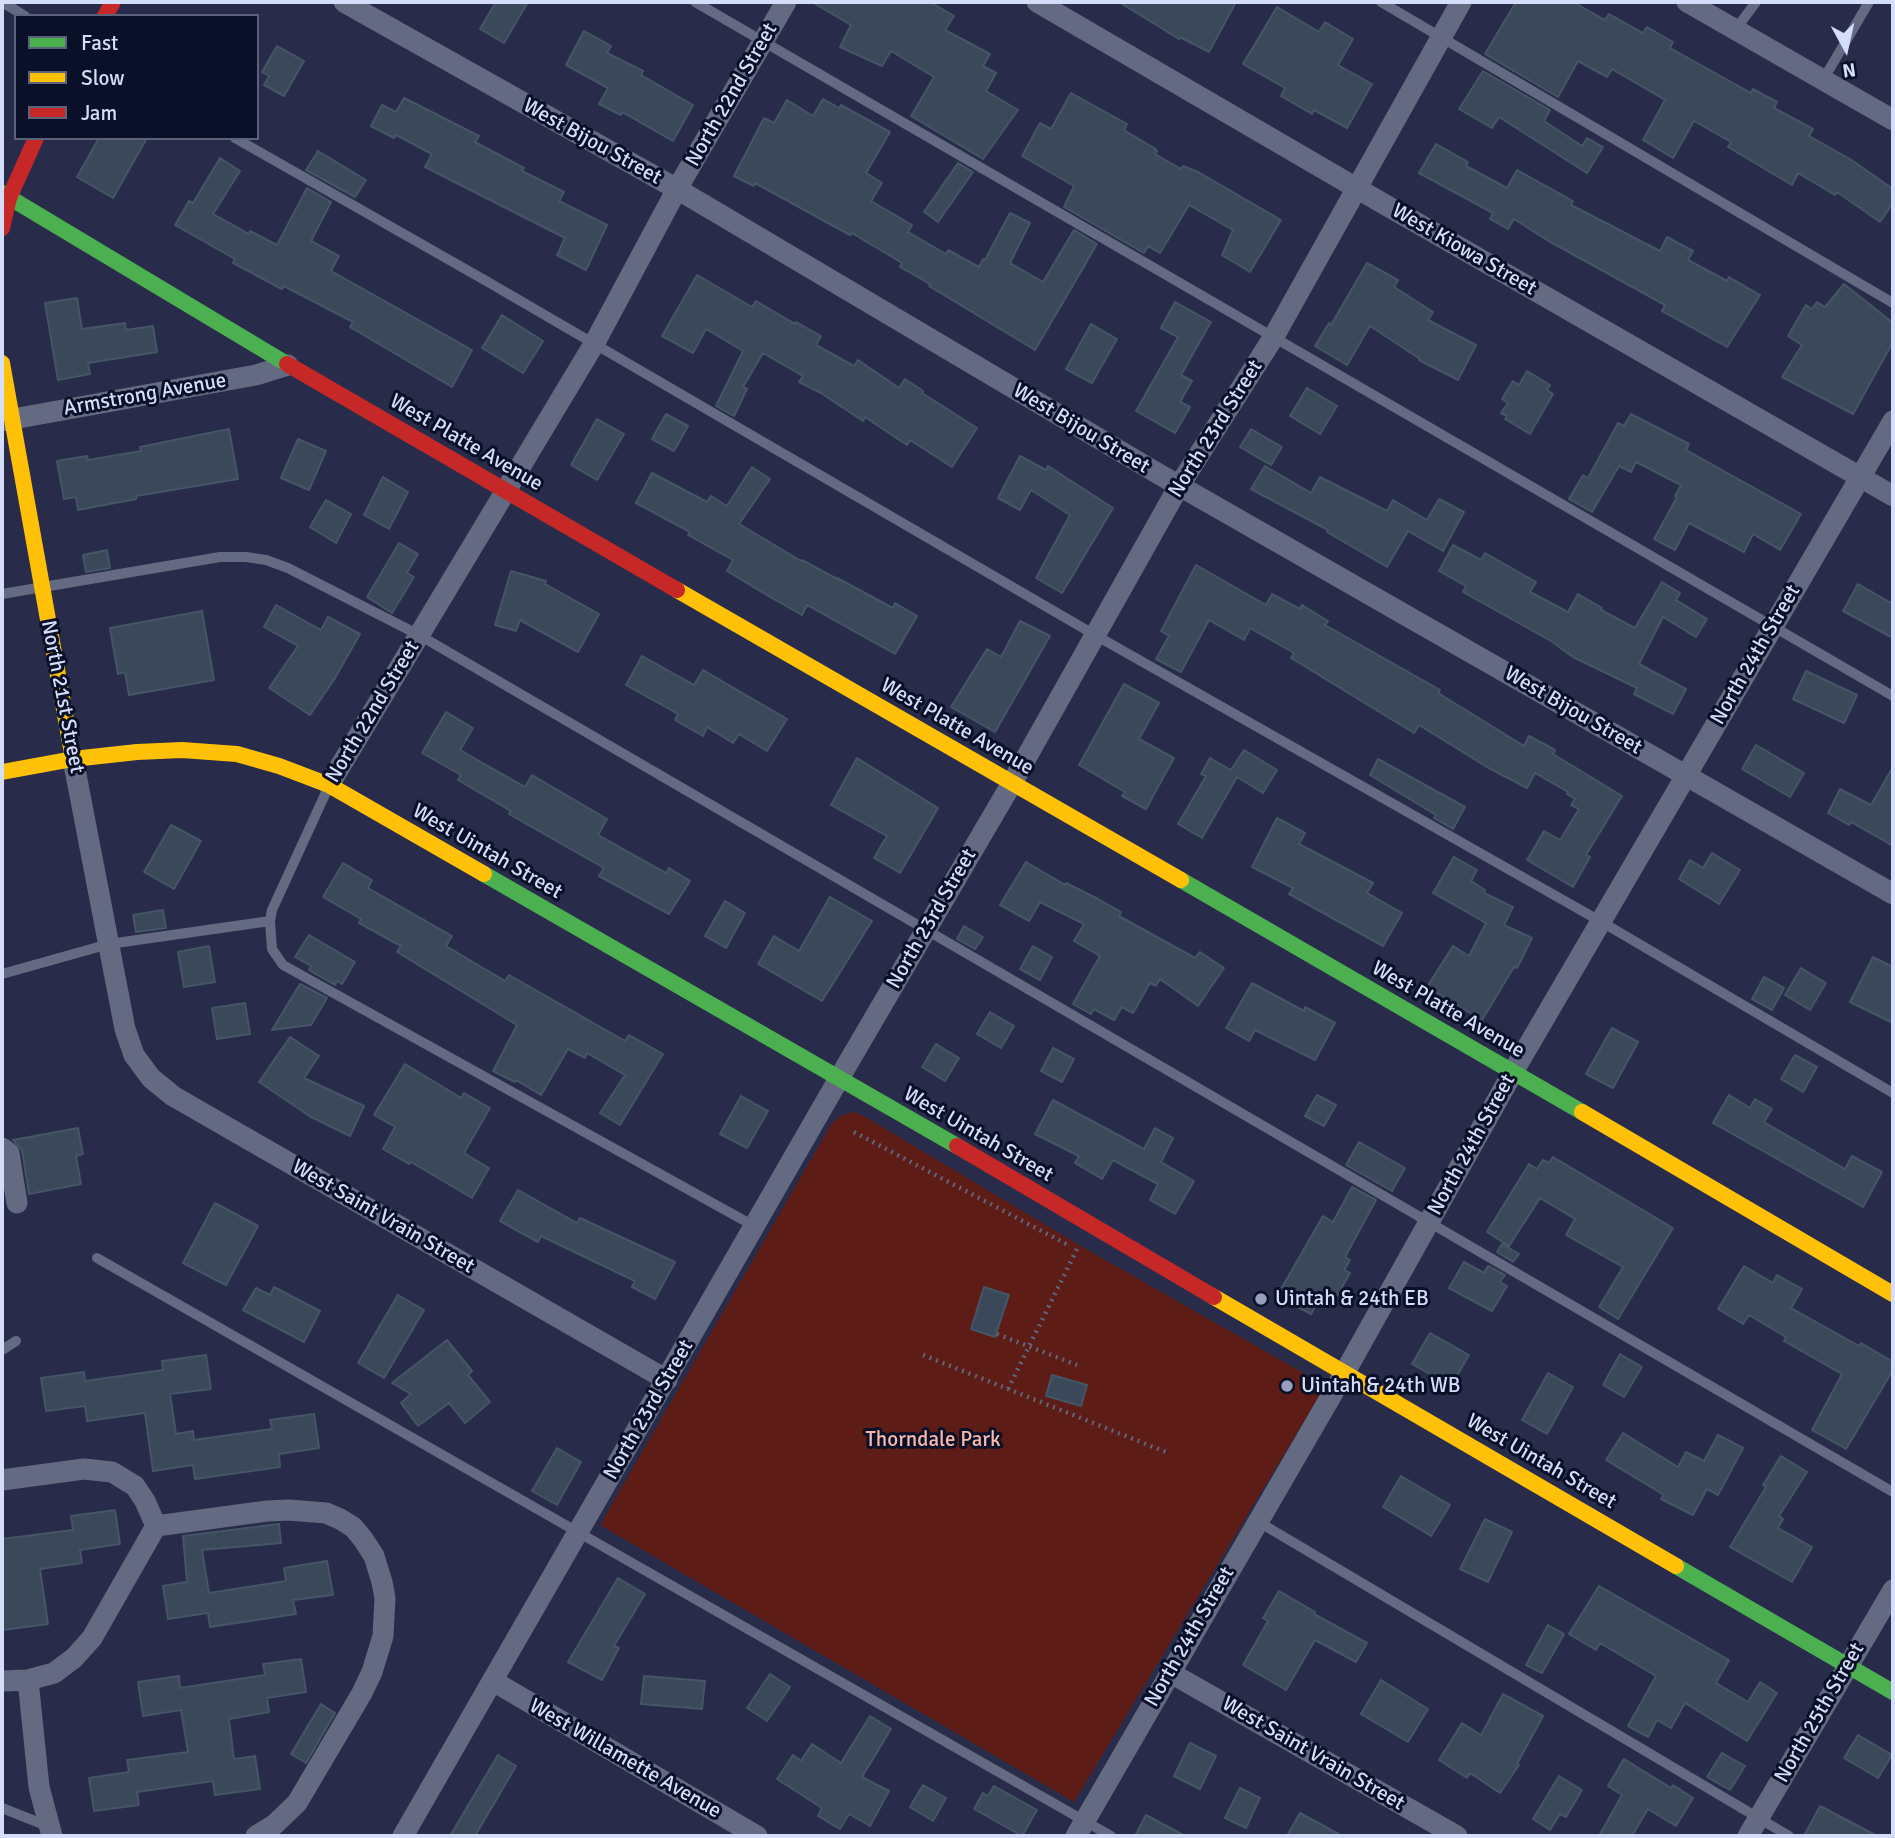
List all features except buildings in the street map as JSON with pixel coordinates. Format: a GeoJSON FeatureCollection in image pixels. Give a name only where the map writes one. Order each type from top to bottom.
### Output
{"type":"FeatureCollection","features":[{"type":"Feature","properties":{"kind":"main road"},"geometry":{"type":"LineString","coordinates":[[2,228],[5,195],[35,140]]}},
{"type":"Feature","properties":{"kind":"main road","name":"West Platte Avenue"},"geometry":{"type":"LineString","coordinates":[[5,195],[288,365],[1893,1294]]}},
{"type":"Feature","properties":{"kind":"main road","name":"North 21st Street"},"geometry":{"type":"LineString","coordinates":[[2,363],[7,420],[73,759]]}},
{"type":"Feature","properties":{"kind":"main road","name":"West Uintah Street"},"geometry":{"type":"LineString","coordinates":[[2,772],[73,759],[160,751],[237,754],[329,785],[839,1078],[1893,1692]]}},
{"type":"Feature","properties":{"kind":"street","name":"West Bijou Street"},"geometry":{"type":"LineString","coordinates":[[344,2],[677,189],[1179,486],[1893,894]]}},
{"type":"Feature","properties":{"kind":"street","name":"North 22nd Street"},"geometry":{"type":"LineString","coordinates":[[329,785],[594,344],[677,189],[786,2]]}},
{"type":"Feature","properties":{"kind":"street","name":"West Kiowa Street"},"geometry":{"type":"LineString","coordinates":[[1037,2],[1893,496]]}},
{"type":"Feature","properties":{"kind":"street","name":"North 23rd Street"},"geometry":{"type":"LineString","coordinates":[[403,1836],[1012,783],[1179,486],[1273,338],[1461,2]]}},
{"type":"Feature","properties":{"kind":"street"},"geometry":{"type":"LineString","coordinates":[[1687,2],[1893,120]]}},
{"type":"Feature","properties":{"kind":"street","name":"Armstrong Avenue"},"geometry":{"type":"LineString","coordinates":[[7,420],[256,375],[288,365]]}},
{"type":"Feature","properties":{"kind":"street","name":"North 24th Street"},"geometry":{"type":"LineString","coordinates":[[1080,1829],[1345,1372],[1600,921],[1893,421]]}},
{"type":"Feature","properties":{"kind":"street","name":"North 21st Street"},"geometry":{"type":"LineString","coordinates":[[73,759],[125,1029]]}},
{"type":"Feature","properties":{"kind":"street","name":"West Saint Vrain Street"},"geometry":{"type":"LineString","coordinates":[[125,1029],[134,1055],[142,1067],[161,1088],[173,1096],[667,1380]]}},
{"type":"Feature","properties":{"kind":"street"},"geometry":{"type":"LineString","coordinates":[[2,1148],[9,1153],[17,1203]]}},
{"type":"Feature","properties":{"kind":"street"},"geometry":{"type":"LineString","coordinates":[[2,1480],[84,1469],[112,1472],[135,1486],[156,1526]]}},
{"type":"Feature","properties":{"kind":"street"},"geometry":{"type":"LineString","coordinates":[[156,1526],[278,1511],[326,1513],[353,1527],[374,1556],[382,1582],[386,1615],[380,1652],[372,1672],[297,1803],[274,1825],[256,1836]]}},
{"type":"Feature","properties":{"kind":"street"},"geometry":{"type":"LineString","coordinates":[[2,1681],[28,1680],[54,1673],[74,1658],[92,1638],[156,1526]]}},
{"type":"Feature","properties":{"kind":"street","name":"North 25th Street"},"geometry":{"type":"LineString","coordinates":[[1754,1827],[1893,1590]]}},
{"type":"Feature","properties":{"kind":"street","name":"West Saint Vrain Street"},"geometry":{"type":"LineString","coordinates":[[1169,1672],[1457,1836]]}},
{"type":"Feature","properties":{"kind":"street"},"geometry":{"type":"LineString","coordinates":[[28,1680],[40,1787],[51,1832]]}},
{"type":"Feature","properties":{"kind":"street","name":"West Willamette Avenue"},"geometry":{"type":"LineString","coordinates":[[493,1681],[757,1836]]}},
{"type":"Feature","properties":{"kind":"lane"},"geometry":{"type":"LineString","coordinates":[[2,2],[22,14]]}},
{"type":"Feature","properties":{"kind":"lane"},"geometry":{"type":"LineString","coordinates":[[695,2],[1893,696]]}},
{"type":"Feature","properties":{"kind":"lane"},"geometry":{"type":"LineString","coordinates":[[1381,2],[1893,303]]}},
{"type":"Feature","properties":{"kind":"lane"},"geometry":{"type":"LineString","coordinates":[[1735,30],[1756,2]]}},
{"type":"Feature","properties":{"kind":"lane"},"geometry":{"type":"LineString","coordinates":[[1823,80],[1869,2]]}},
{"type":"Feature","properties":{"kind":"lane"},"geometry":{"type":"LineString","coordinates":[[238,140],[1095,635],[1600,921],[1893,1093]]}},
{"type":"Feature","properties":{"kind":"lane"},"geometry":{"type":"LineString","coordinates":[[2,594],[220,557],[266,560],[288,568],[419,635],[1893,1492]]}},
{"type":"Feature","properties":{"kind":"lane","name":"North 22nd Street"},"geometry":{"type":"LineString","coordinates":[[270,922],[272,910],[329,785]]}},
{"type":"Feature","properties":{"kind":"lane"},"geometry":{"type":"LineString","coordinates":[[2,974],[109,944],[270,922],[272,949],[283,965],[754,1226]]}},
{"type":"Feature","properties":{"kind":"lane"},"geometry":{"type":"LineString","coordinates":[[97,1258],[579,1531],[1080,1829],[1111,1836]]}},
{"type":"Feature","properties":{"kind":"lane"},"geometry":{"type":"LineString","coordinates":[[2,1350],[16,1341]]}},
{"type":"Feature","properties":{"kind":"lane"},"geometry":{"type":"LineString","coordinates":[[1257,1521],[1754,1827],[1788,1836]]}},
{"type":"Feature","properties":{"kind":"lane"},"geometry":{"type":"LineString","coordinates":[[2,1808],[51,1832]]}},
{"type":"Feature","properties":{"kind":"path"},"geometry":{"type":"LineString","coordinates":[[854,1132],[1088,1256]]}},
{"type":"Feature","properties":{"kind":"path"},"geometry":{"type":"LineString","coordinates":[[1008,1389],[1091,1225]]}},
{"type":"Feature","properties":{"kind":"path"},"geometry":{"type":"LineString","coordinates":[[996,1334],[1077,1365]]}},
{"type":"Feature","properties":{"kind":"path"},"geometry":{"type":"LineString","coordinates":[[923,1355],[1166,1452]]}},
{"type":"Feature","properties":{"kind":"green space","name":"Thorndale Park"},"geometry":{"type":"Polygon","coordinates":[[[854,1112],[1312,1378],[1319,1386],[1318,1398],[1074,1802],[600,1525],[832,1123],[842,1115],[854,1112]]]}},
{"type":"Feature","properties":{"kind":"traffic: fast"},"geometry":{"type":"LineString","coordinates":[[2,193],[287,364]]}},
{"type":"Feature","properties":{"kind":"traffic: fast"},"geometry":{"type":"LineString","coordinates":[[484,874],[957,1146]]}},
{"type":"Feature","properties":{"kind":"traffic: fast"},"geometry":{"type":"LineString","coordinates":[[1181,880],[1582,1112]]}},
{"type":"Feature","properties":{"kind":"traffic: fast"},"geometry":{"type":"LineString","coordinates":[[1676,1566],[1893,1692]]}},
{"type":"Feature","properties":{"kind":"traffic: slow"},"geometry":{"type":"LineString","coordinates":[[2,363],[73,759]]}},
{"type":"Feature","properties":{"kind":"traffic: slow"},"geometry":{"type":"LineString","coordinates":[[677,590],[1181,880]]}},
{"type":"Feature","properties":{"kind":"traffic: slow"},"geometry":{"type":"LineString","coordinates":[[2,772],[73,759],[137,752],[182,750],[237,754],[329,785],[484,874]]}},
{"type":"Feature","properties":{"kind":"traffic: slow"},"geometry":{"type":"LineString","coordinates":[[1582,1112],[1893,1294]]}},
{"type":"Feature","properties":{"kind":"traffic: slow"},"geometry":{"type":"LineString","coordinates":[[1214,1297],[1676,1566]]}},
{"type":"Feature","properties":{"kind":"traffic: jam"},"geometry":{"type":"LineString","coordinates":[[106,14],[113,2]]}},
{"type":"Feature","properties":{"kind":"traffic: jam"},"geometry":{"type":"LineString","coordinates":[[2,228],[9,198],[35,140]]}},
{"type":"Feature","properties":{"kind":"traffic: jam"},"geometry":{"type":"LineString","coordinates":[[287,364],[677,590]]}},
{"type":"Feature","properties":{"kind":"traffic: jam"},"geometry":{"type":"LineString","coordinates":[[957,1146],[1214,1297]]}},
{"type":"Feature","properties":{"kind":"place","name":"Uintah & 24th EB"},"geometry":{"type":"Point","coordinates":[1261,1299]}},
{"type":"Feature","properties":{"kind":"place","name":"Uintah & 24th WB"},"geometry":{"type":"Point","coordinates":[1287,1386]}}]}
